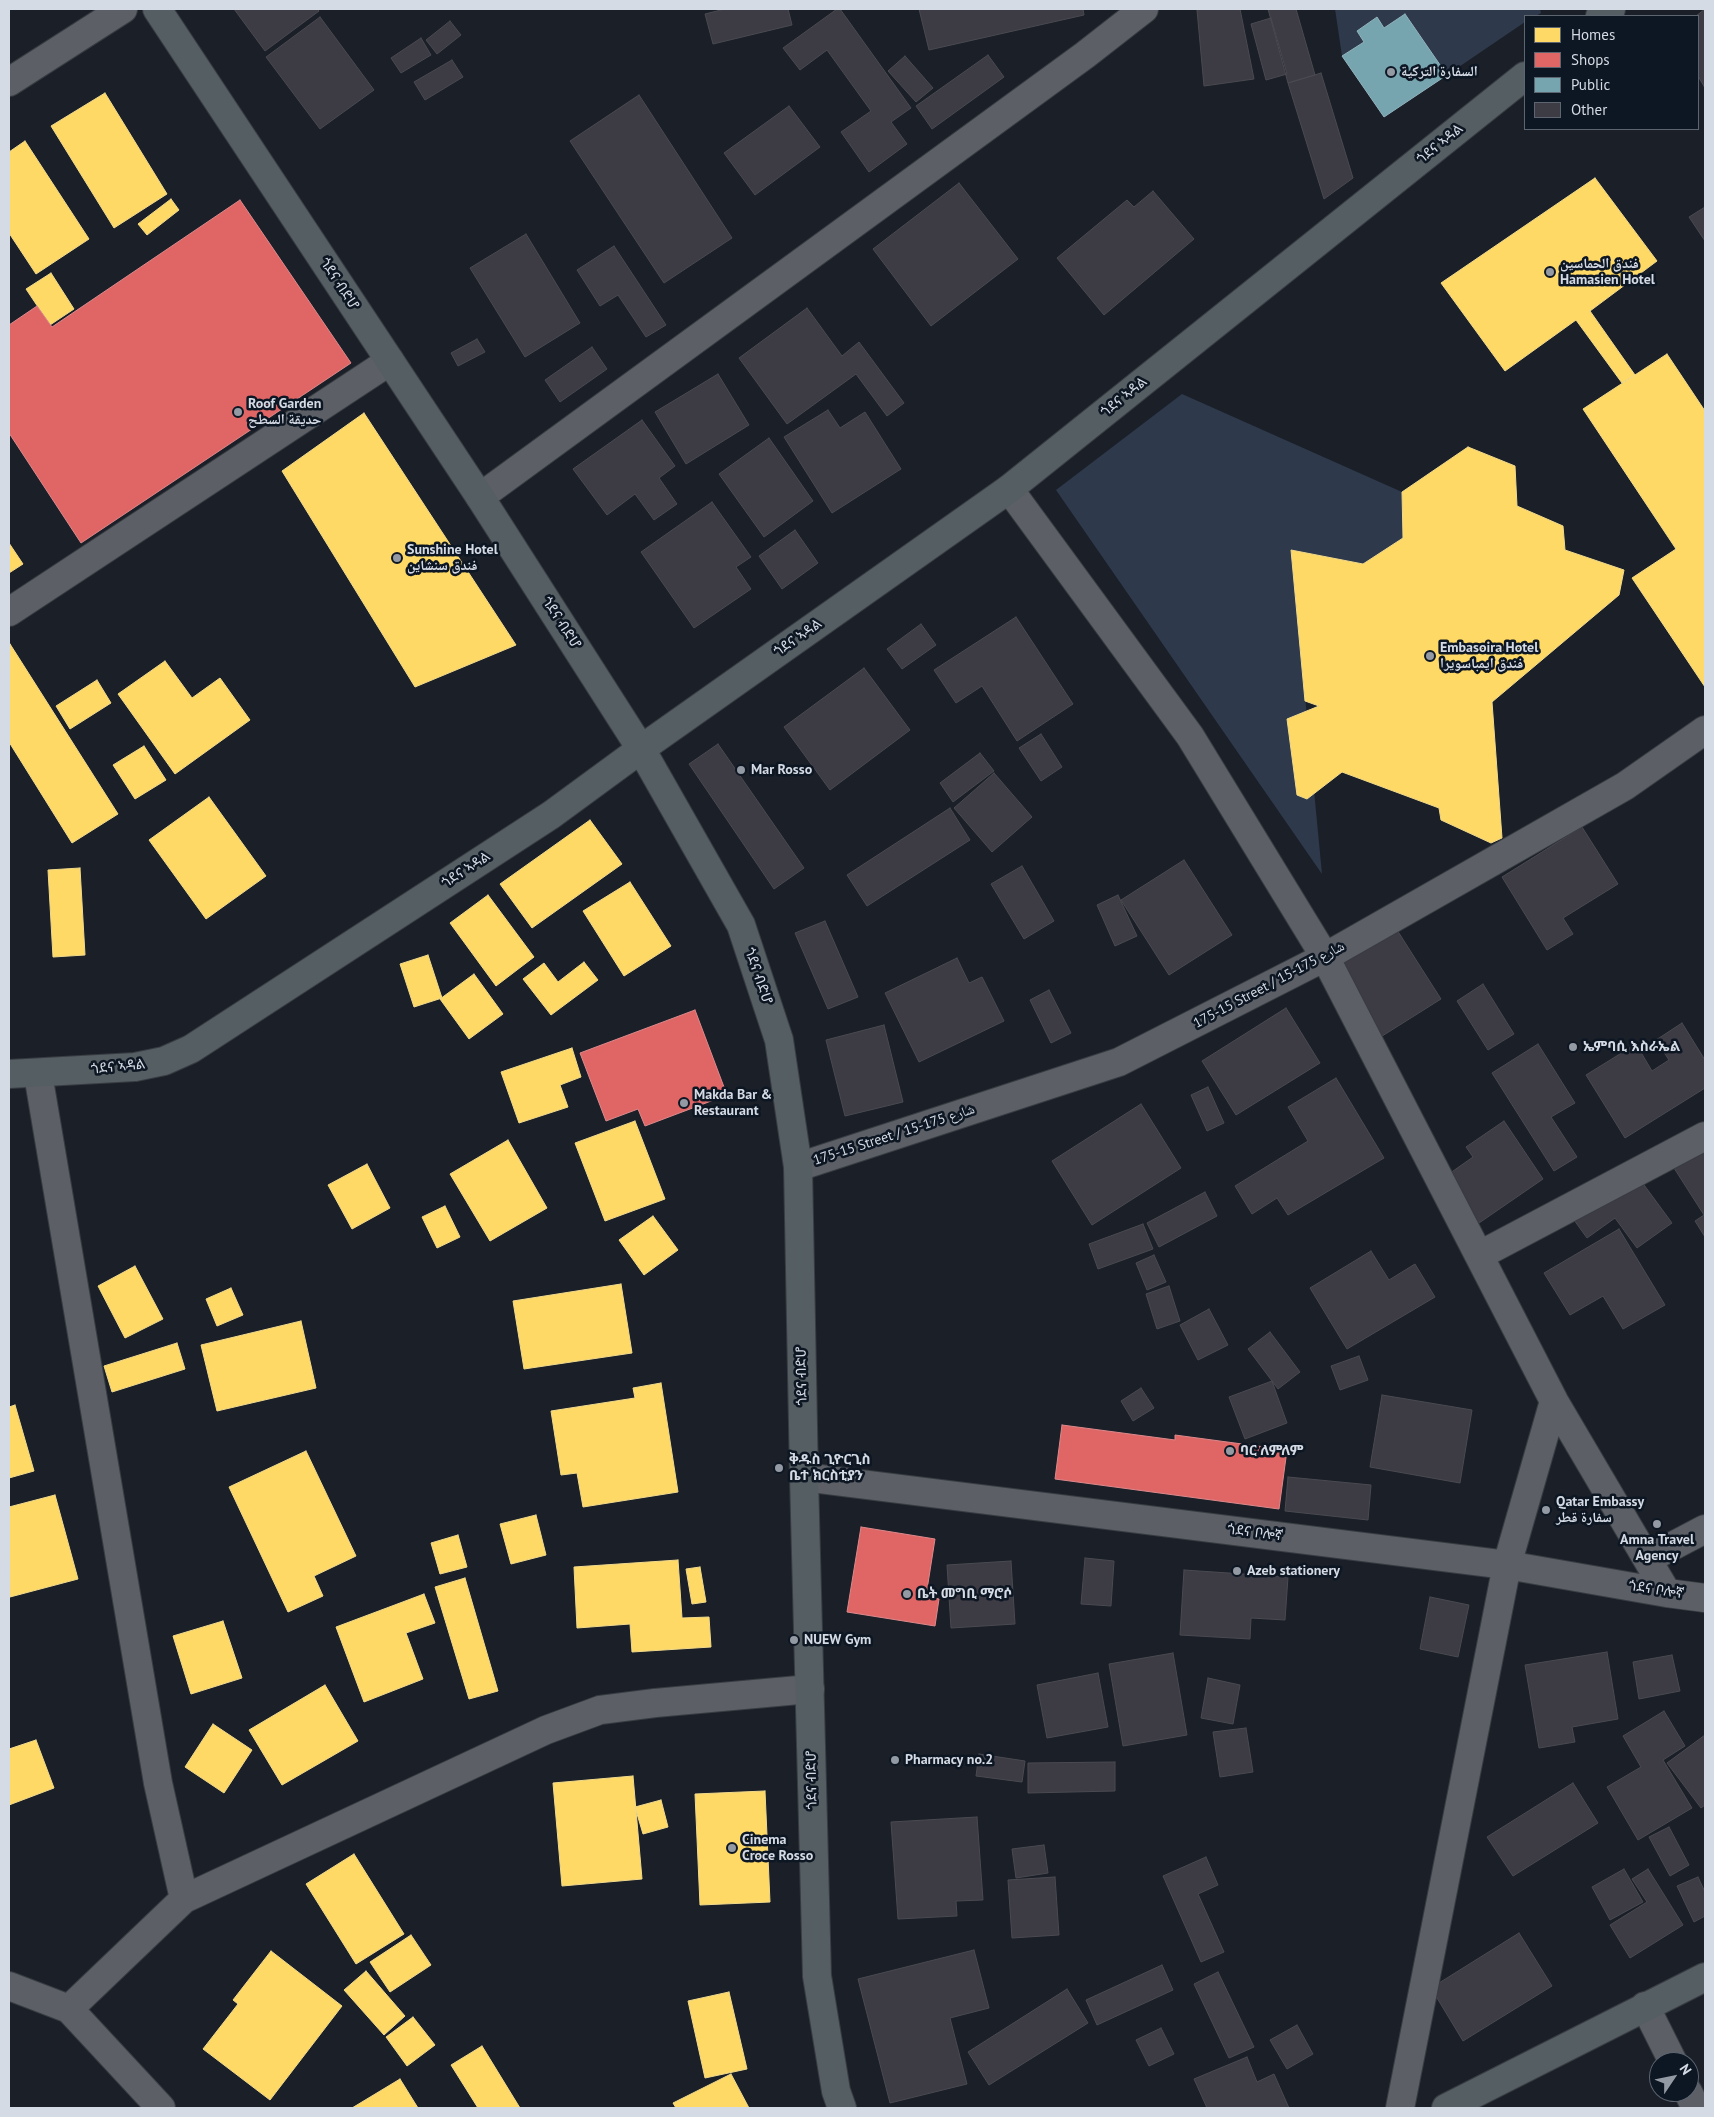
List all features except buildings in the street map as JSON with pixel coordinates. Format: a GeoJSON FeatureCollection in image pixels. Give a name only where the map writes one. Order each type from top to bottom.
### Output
{"type":"FeatureCollection","features":[{"type":"Feature","properties":{"kind":"main road","name":"ጎደና ብድሆ"},"geometry":{"type":"LineString","coordinates":[[157,9],[480,497],[641,749],[741,925],[780,1040],[798,1166],[817,1976],[836,2092],[842,2108]]}},
{"type":"Feature","properties":{"kind":"main road","name":"ጎደና ኣዳል"},"geometry":{"type":"LineString","coordinates":[[9,1074],[38,1074],[135,1067],[164,1061],[191,1050],[551,815],[641,749],[1009,489],[1524,77]]}},
{"type":"Feature","properties":{"kind":"main road"},"geometry":{"type":"LineString","coordinates":[[1446,2108],[1705,1977]]}},
{"type":"Feature","properties":{"kind":"street"},"geometry":{"type":"LineString","coordinates":[[9,82],[123,9]]}},
{"type":"Feature","properties":{"kind":"street"},"geometry":{"type":"LineString","coordinates":[[480,497],[1144,9]]}},
{"type":"Feature","properties":{"kind":"street"},"geometry":{"type":"LineString","coordinates":[[9,612],[390,361]]}},
{"type":"Feature","properties":{"kind":"street"},"geometry":{"type":"LineString","coordinates":[[1009,489],[1190,736],[1325,957],[1554,1401],[1667,1593]]}},
{"type":"Feature","properties":{"kind":"street","name":"175-15 Street / شارع 175-15"},"geometry":{"type":"LineString","coordinates":[[798,1166],[1119,1062],[1325,957],[1625,786],[1705,730]]}},
{"type":"Feature","properties":{"kind":"street"},"geometry":{"type":"LineString","coordinates":[[38,1074],[158,1783],[184,1899]]}},
{"type":"Feature","properties":{"kind":"street"},"geometry":{"type":"LineString","coordinates":[[1480,1255],[1705,1136]]}},
{"type":"Feature","properties":{"kind":"street"},"geometry":{"type":"LineString","coordinates":[[1400,2108],[1507,1565],[1554,1401]]}},
{"type":"Feature","properties":{"kind":"street","name":"ጎደና ቦሎኛ"},"geometry":{"type":"LineString","coordinates":[[804,1476],[1507,1565],[1705,1598]]}},
{"type":"Feature","properties":{"kind":"street"},"geometry":{"type":"LineString","coordinates":[[1648,1559],[1705,1529]]}},
{"type":"Feature","properties":{"kind":"street"},"geometry":{"type":"LineString","coordinates":[[69,2009],[184,1899],[537,1734],[600,1710],[655,1702],[810,1689]]}},
{"type":"Feature","properties":{"kind":"street"},"geometry":{"type":"LineString","coordinates":[[9,1986],[69,2009],[161,2108]]}},
{"type":"Feature","properties":{"kind":"street"},"geometry":{"type":"LineString","coordinates":[[1645,2006],[1668,2052]]}},
{"type":"Feature","properties":{"kind":"shaded area"},"geometry":{"type":"Polygon","coordinates":[[[1335,9],[1540,9],[1541,13],[1538,15],[1524,15],[1524,23],[1447,75],[1405,14],[1384,28],[1376,17],[1357,31],[1364,42],[1342,56],[1335,9]]]}},
{"type":"Feature","properties":{"kind":"shaded area"},"geometry":{"type":"Polygon","coordinates":[[[1182,394],[1402,492],[1403,538],[1363,564],[1291,550],[1322,874],[1056,490],[1182,394]]]}},
{"type":"Feature","properties":{"kind":"place","name":"السفارة التركية"},"geometry":{"type":"Point","coordinates":[1391,72]}},
{"type":"Feature","properties":{"kind":"place","name":"فندق الحماسين Hamasien Hotel"},"geometry":{"type":"Point","coordinates":[1550,272]}},
{"type":"Feature","properties":{"kind":"place","name":"Roof Garden حديقة السطح"},"geometry":{"type":"Point","coordinates":[238,412]}},
{"type":"Feature","properties":{"kind":"place","name":"Sunshine Hotel فندق سنشاين"},"geometry":{"type":"Point","coordinates":[397,558]}},
{"type":"Feature","properties":{"kind":"place","name":"Embasoira Hotel فندق ايمباسويرا"},"geometry":{"type":"Point","coordinates":[1430,656]}},
{"type":"Feature","properties":{"kind":"place","name":"Mar Rosso"},"geometry":{"type":"Point","coordinates":[741,770]}},
{"type":"Feature","properties":{"kind":"place","name":"ኤምባሲ እስራኤል"},"geometry":{"type":"Point","coordinates":[1573,1047]}},
{"type":"Feature","properties":{"kind":"place","name":"Makda Bar & Restaurant"},"geometry":{"type":"Point","coordinates":[684,1103]}},
{"type":"Feature","properties":{"kind":"place","name":"ባር ለምለም"},"geometry":{"type":"Point","coordinates":[1230,1451]}},
{"type":"Feature","properties":{"kind":"place","name":"ቅዱስ ጊዮርጊስ ቤተ ክርስቲያን"},"geometry":{"type":"Point","coordinates":[779,1468]}},
{"type":"Feature","properties":{"kind":"place","name":"Qatar Embassy سفارة قطر"},"geometry":{"type":"Point","coordinates":[1546,1510]}},
{"type":"Feature","properties":{"kind":"place","name":"Amna Travel Agency"},"geometry":{"type":"Point","coordinates":[1657,1524]}},
{"type":"Feature","properties":{"kind":"place","name":"Azeb stationery"},"geometry":{"type":"Point","coordinates":[1237,1571]}},
{"type":"Feature","properties":{"kind":"place","name":"ቤት መግቢ ማሮሶ"},"geometry":{"type":"Point","coordinates":[907,1594]}},
{"type":"Feature","properties":{"kind":"place","name":"NUEW Gym"},"geometry":{"type":"Point","coordinates":[794,1640]}},
{"type":"Feature","properties":{"kind":"place","name":"Pharmacy no.2"},"geometry":{"type":"Point","coordinates":[895,1760]}},
{"type":"Feature","properties":{"kind":"place","name":"Cinema Croce Rosso"},"geometry":{"type":"Point","coordinates":[732,1848]}}]}
